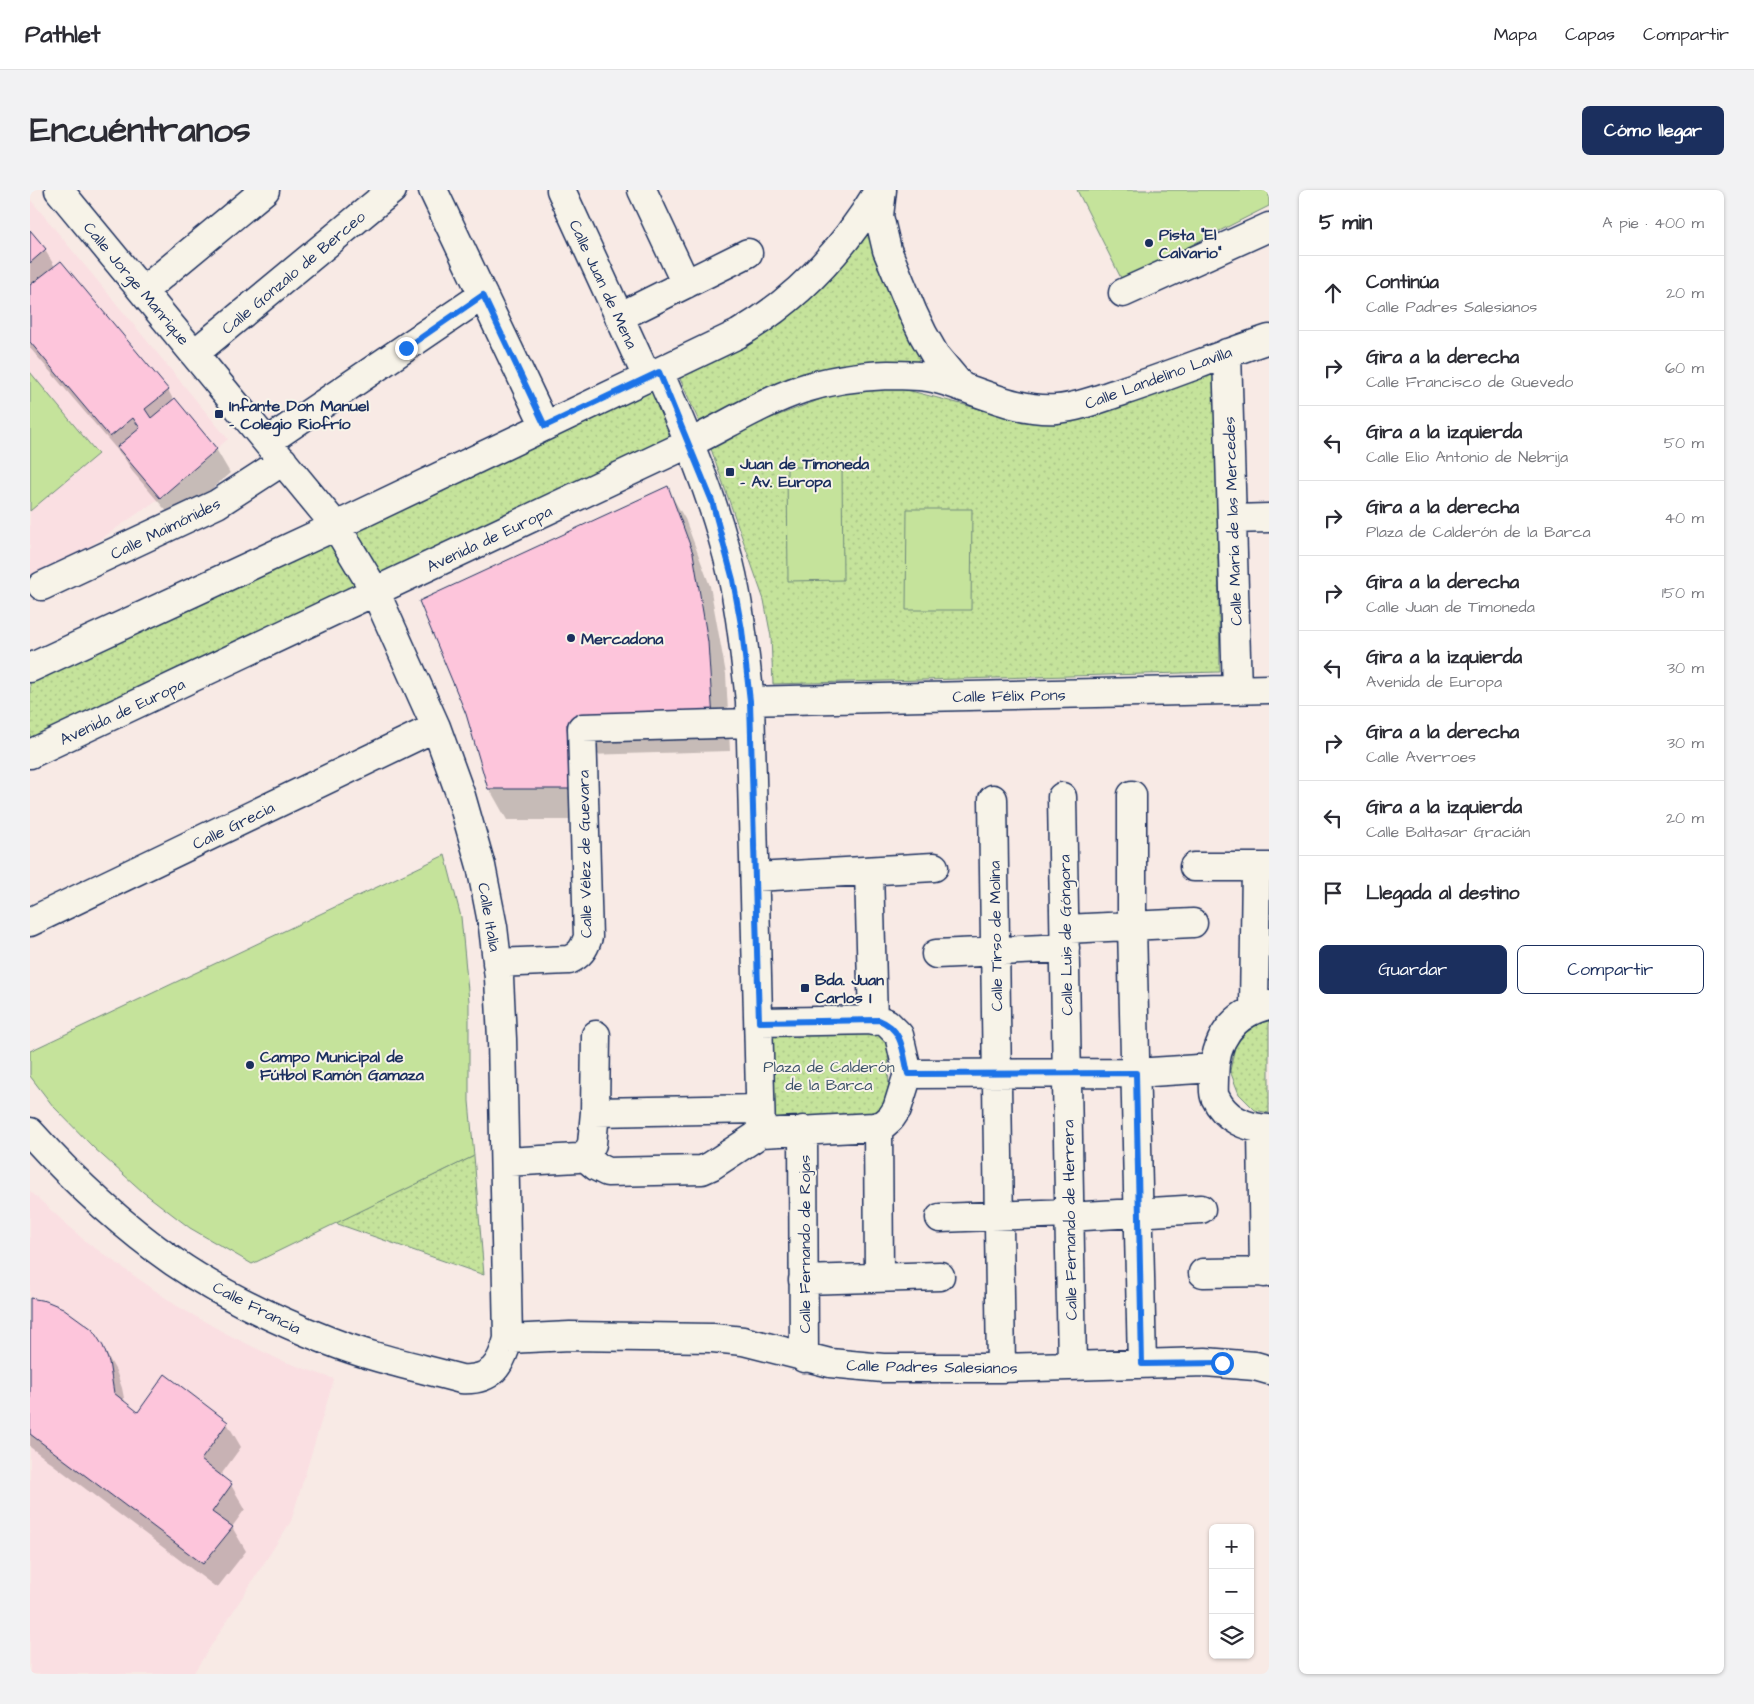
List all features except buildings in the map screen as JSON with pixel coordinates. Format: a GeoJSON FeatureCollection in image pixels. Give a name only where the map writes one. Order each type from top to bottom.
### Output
{"type":"FeatureCollection","features":[{"type":"Feature","properties":{"kind":"street","name":"Calle Jorge Manrique"},"geometry":{"type":"LineString","coordinates":[[59,190],[275,452]]}},
{"type":"Feature","properties":{"kind":"street"},"geometry":{"type":"LineString","coordinates":[[143,291],[265,190]]}},
{"type":"Feature","properties":{"kind":"street","name":"Calle Gonzalo de Berceo"},"geometry":{"type":"LineString","coordinates":[[195,353],[392,190]]}},
{"type":"Feature","properties":{"kind":"street"},"geometry":{"type":"LineString","coordinates":[[433,190],[545,426]]}},
{"type":"Feature","properties":{"kind":"street","name":"Calle Juan de Mena"},"geometry":{"type":"LineString","coordinates":[[561,190],[619,317],[653,374],[690,443],[712,501],[733,580],[742,630],[750,712],[759,1022]]}},
{"type":"Feature","properties":{"kind":"street"},"geometry":{"type":"LineString","coordinates":[[642,190],[686,284]]}},
{"type":"Feature","properties":{"kind":"street"},"geometry":{"type":"LineString","coordinates":[[30,668],[336,526],[745,330],[799,291],[850,235],[881,190]]}},
{"type":"Feature","properties":{"kind":"street"},"geometry":{"type":"LineString","coordinates":[[881,190],[879,216],[887,250],[923,334],[936,355],[960,386]]}},
{"type":"Feature","properties":{"kind":"street"},"geometry":{"type":"LineString","coordinates":[[1123,292],[1269,227]]}},
{"type":"Feature","properties":{"kind":"street"},"geometry":{"type":"LineString","coordinates":[[619,317],[748,253]]}},
{"type":"Feature","properties":{"kind":"street","name":"Calle Maimónides"},"geometry":{"type":"LineString","coordinates":[[42,586],[217,504],[275,452],[483,295]]}},
{"type":"Feature","properties":{"kind":"street","name":"Calle Landelino Lavilla"},"geometry":{"type":"LineString","coordinates":[[960,386],[1024,407],[1041,409],[1077,406],[1138,386],[1227,352],[1269,339]]}},
{"type":"Feature","properties":{"kind":"street","name":"Calle María de las Mercedes"},"geometry":{"type":"LineString","coordinates":[[1227,352],[1237,690]]}},
{"type":"Feature","properties":{"kind":"street","name":"Avenida de Europa"},"geometry":{"type":"LineString","coordinates":[[30,754],[802,389],[868,376],[902,375],[931,378],[960,386]]}},
{"type":"Feature","properties":{"kind":"street","name":"Calle Italia"},"geometry":{"type":"LineString","coordinates":[[275,452],[336,526],[375,591],[436,727],[461,796],[481,866],[498,963],[502,1039],[508,1339]]}},
{"type":"Feature","properties":{"kind":"street"},"geometry":{"type":"LineString","coordinates":[[1232,519],[1269,518]]}},
{"type":"Feature","properties":{"kind":"street","name":"Calle Félix Pons"},"geometry":{"type":"LineString","coordinates":[[582,728],[750,712],[1269,689]]}},
{"type":"Feature","properties":{"kind":"street","name":"Calle Grecia"},"geometry":{"type":"LineString","coordinates":[[30,922],[436,727]]}},
{"type":"Feature","properties":{"kind":"street","name":"Calle Vélez de Guevara"},"geometry":{"type":"LineString","coordinates":[[498,963],[569,960],[578,956],[585,948],[588,938],[582,728]]}},
{"type":"Feature","properties":{"kind":"street"},"geometry":{"type":"LineString","coordinates":[[1132,795],[1132,925],[1142,1364]]}},
{"type":"Feature","properties":{"kind":"street","name":"Calle Luis de Góngora"},"geometry":{"type":"LineString","coordinates":[[1062,797],[1068,1074]]}},
{"type":"Feature","properties":{"kind":"street","name":"Calle Tirso de Molina"},"geometry":{"type":"LineString","coordinates":[[993,799],[1001,1368]]}},
{"type":"Feature","properties":{"kind":"street"},"geometry":{"type":"LineString","coordinates":[[754,877],[934,867]]}},
{"type":"Feature","properties":{"kind":"street"},"geometry":{"type":"LineString","coordinates":[[1194,867],[1262,867],[1262,1007],[1236,1019],[1220,1042],[1214,1068],[1215,1096],[1231,1117],[1252,1128],[1266,1129],[1266,1273],[1203,1273]]}},
{"type":"Feature","properties":{"kind":"street"},"geometry":{"type":"LineString","coordinates":[[869,870],[873,1020]]}},
{"type":"Feature","properties":{"kind":"street"},"geometry":{"type":"LineString","coordinates":[[936,954],[995,952],[1132,925],[1194,923]]}},
{"type":"Feature","properties":{"kind":"street"},"geometry":{"type":"LineString","coordinates":[[505,1162],[585,1157],[597,1167],[607,1172],[702,1170],[711,1166],[760,1121],[759,1022],[879,1020],[886,1023],[899,1035],[908,1074],[897,1109],[891,1118],[878,1126],[803,1130],[760,1121],[595,1112]]}},
{"type":"Feature","properties":{"kind":"street"},"geometry":{"type":"LineString","coordinates":[[585,1157],[592,1144],[595,1112],[596,1035]]}},
{"type":"Feature","properties":{"kind":"street"},"geometry":{"type":"LineString","coordinates":[[908,1074],[1136,1073],[1214,1068]]}},
{"type":"Feature","properties":{"kind":"street","name":"Calle Fernando de Herrera"},"geometry":{"type":"LineString","coordinates":[[1068,1074],[1068,1215],[1072,1366]]}},
{"type":"Feature","properties":{"kind":"street"},"geometry":{"type":"LineString","coordinates":[[878,1126],[879,1277]]}},
{"type":"Feature","properties":{"kind":"street","name":"Calle Fernando de Rojas"},"geometry":{"type":"LineString","coordinates":[[803,1130],[804,1358]]}},
{"type":"Feature","properties":{"kind":"street","name":"Calle Francia"},"geometry":{"type":"LineString","coordinates":[[30,1132],[64,1170],[126,1225],[175,1262],[227,1294],[282,1322],[330,1342],[369,1355],[461,1379],[474,1380],[487,1375],[495,1368],[503,1357],[508,1339]]}},
{"type":"Feature","properties":{"kind":"street"},"geometry":{"type":"LineString","coordinates":[[940,1218],[1138,1213],[1201,1209]]}},
{"type":"Feature","properties":{"kind":"street"},"geometry":{"type":"LineString","coordinates":[[803,1280],[940,1276]]}},
{"type":"Feature","properties":{"kind":"street","name":"Calle Padres Salesianos"},"geometry":{"type":"LineString","coordinates":[[508,1339],[570,1336],[713,1338],[743,1341],[804,1358],[883,1368],[1001,1368],[1205,1362],[1255,1366],[1269,1370]]}},
{"type":"Feature","properties":{"kind":"shaded area"},"geometry":{"type":"Polygon","coordinates":[[[30,199],[228,439],[160,498],[30,588],[30,199]]]}},
{"type":"Feature","properties":{"kind":"shaded area"},"geometry":{"type":"Polygon","coordinates":[[[30,1191],[85,1241],[177,1306],[227,1334],[280,1360],[334,1379],[291,1521],[193,1674],[30,1674],[30,1191]]]}},
{"type":"Feature","properties":{"kind":"green space","name":"Pista \"El Calvario\""},"geometry":{"type":"Polygon","coordinates":[[[1077,190],[1269,190],[1269,206],[1122,280],[1077,190]]]}},
{"type":"Feature","properties":{"kind":"green space"},"geometry":{"type":"Polygon","coordinates":[[[866,234],[873,238],[921,356],[916,363],[701,426],[677,372],[866,234]]]}},
{"type":"Feature","properties":{"kind":"green space"},"geometry":{"type":"Polygon","coordinates":[[[30,372],[98,454],[30,511],[30,372]]]}},
{"type":"Feature","properties":{"kind":"green space"},"geometry":{"type":"Polygon","coordinates":[[[1215,373],[1220,672],[773,684],[771,637],[764,600],[710,446],[766,420],[829,396],[869,388],[903,389],[1019,419],[1045,423],[1096,415],[1215,373]]]}},
{"type":"Feature","properties":{"kind":"green space"},"geometry":{"type":"Polygon","coordinates":[[[651,385],[674,439],[383,578],[351,528],[651,385]]]}},
{"type":"Feature","properties":{"kind":"green space"},"geometry":{"type":"Polygon","coordinates":[[[787,467],[842,467],[843,580],[788,581],[787,467]]]}},
{"type":"Feature","properties":{"kind":"green space"},"geometry":{"type":"Polygon","coordinates":[[[907,509],[972,509],[971,610],[906,610],[907,509]]]}},
{"type":"Feature","properties":{"kind":"green space"},"geometry":{"type":"Polygon","coordinates":[[[329,542],[358,589],[30,745],[30,681],[329,542]]]}},
{"type":"Feature","properties":{"kind":"green space","name":"Campo Municipal de Fútbol Ramón Gamaza"},"geometry":{"type":"Polygon","coordinates":[[[445,855],[461,917],[469,1001],[469,1101],[474,1156],[252,1264],[190,1228],[143,1192],[94,1148],[53,1106],[30,1076],[30,1051],[445,855]]]}},
{"type":"Feature","properties":{"kind":"green space"},"geometry":{"type":"Polygon","coordinates":[[[1269,1020],[1269,1113],[1255,1110],[1239,1094],[1230,1071],[1235,1046],[1254,1023],[1269,1020]]]}},
{"type":"Feature","properties":{"kind":"green space","name":"Plaza de Calderón de la Barca"},"geometry":{"type":"Polygon","coordinates":[[[888,1032],[889,1117],[770,1118],[770,1033],[888,1032]]]}},
{"type":"Feature","properties":{"kind":"green space"},"geometry":{"type":"Polygon","coordinates":[[[474,1156],[484,1275],[335,1223],[474,1156]]]}},
{"type":"Feature","properties":{"kind":"place","name":"Pista \"El Calvario\""},"geometry":{"type":"Point","coordinates":[1149,243]}},
{"type":"Feature","properties":{"kind":"place","name":"Infante Don Manuel - Colegio Riofrío"},"geometry":{"type":"Point","coordinates":[219,414]}},
{"type":"Feature","properties":{"kind":"place","name":"Juan de Timoneda - Av. Europa"},"geometry":{"type":"Point","coordinates":[730,472]}},
{"type":"Feature","properties":{"kind":"place","name":"Mercadona"},"geometry":{"type":"Point","coordinates":[571,638]}},
{"type":"Feature","properties":{"kind":"place","name":"Bda. Juan Carlos I"},"geometry":{"type":"Point","coordinates":[805,988]}},
{"type":"Feature","properties":{"kind":"place","name":"Campo Municipal de Fútbol Ramón Gamaza"},"geometry":{"type":"Point","coordinates":[250,1065]}},
{"type":"Feature","properties":{"kind":"route"},"geometry":{"type":"LineString","coordinates":[[406,348],[483,295],[545,426],[659,372],[690,443],[712,501],[725,544],[742,630],[750,701],[759,1022],[879,1020],[894,1029],[899,1035],[908,1074],[1136,1073],[1142,1364],[1222,1363]]}}]}
